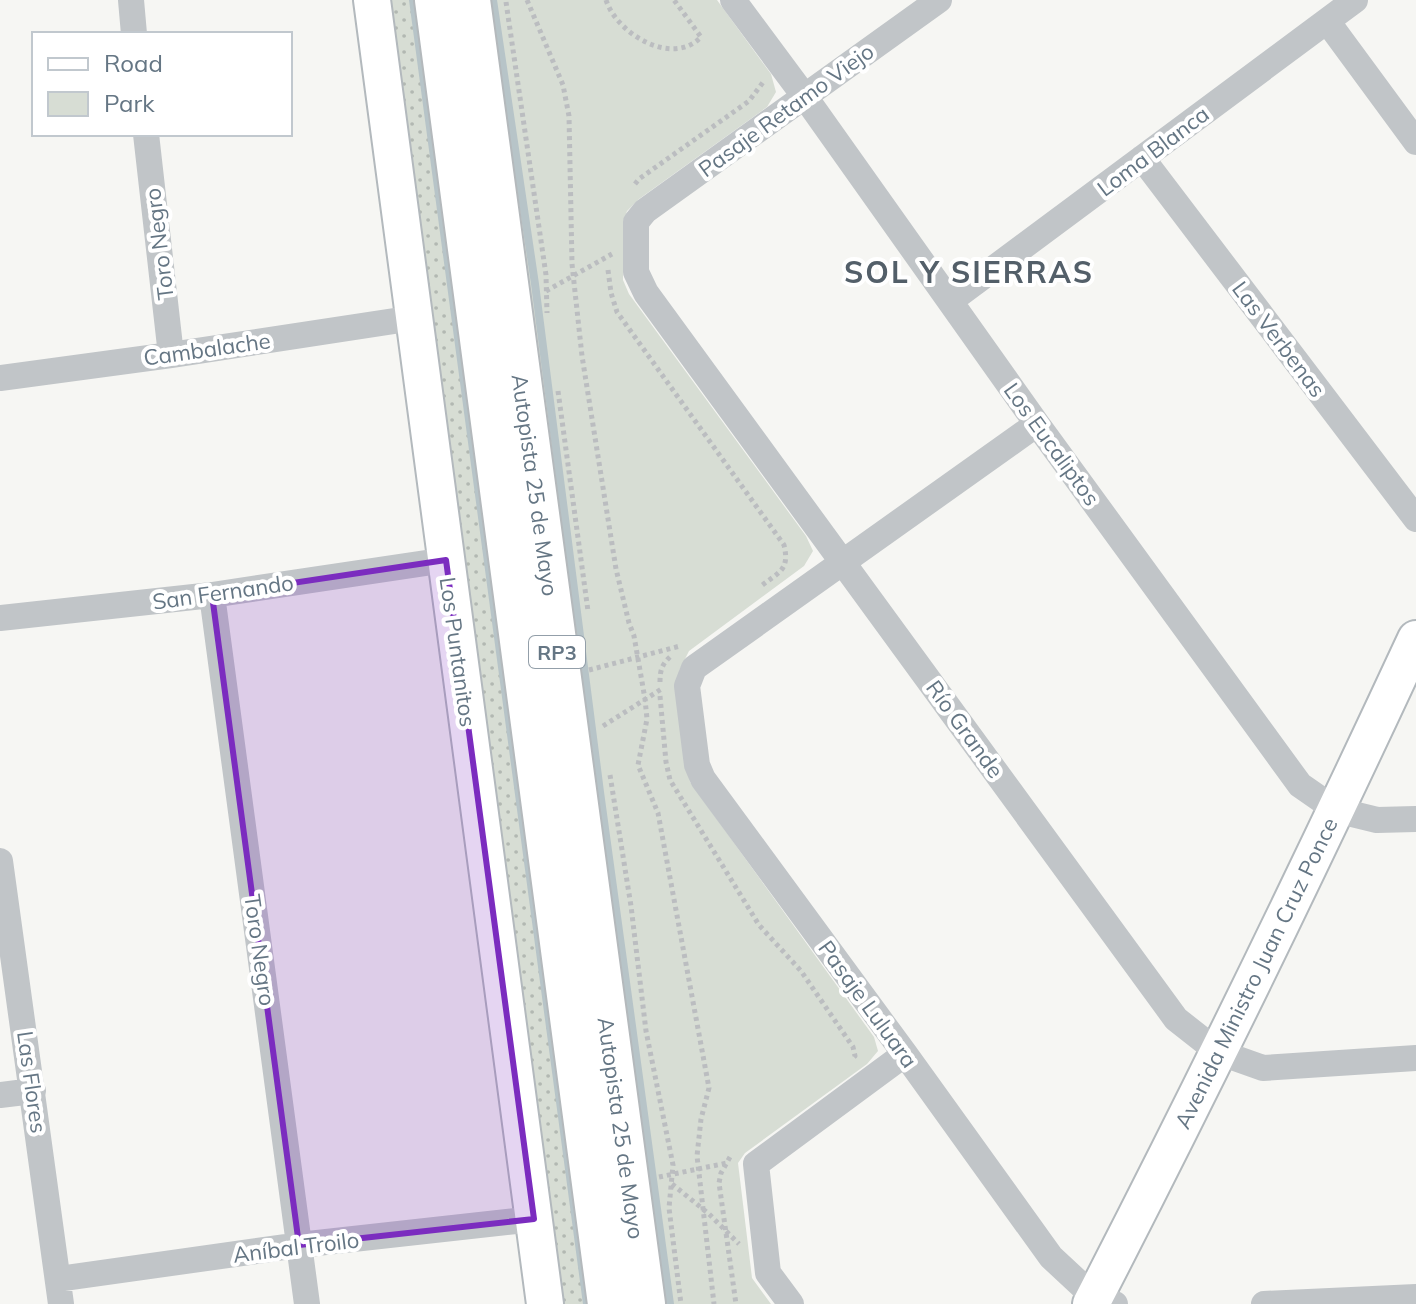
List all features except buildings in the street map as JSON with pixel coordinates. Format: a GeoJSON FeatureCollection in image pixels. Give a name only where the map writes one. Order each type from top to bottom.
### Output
{"type":"FeatureCollection","features":[{"type":"Feature","properties":{"kind":"main road","name":"Autopista 25 de Mayo"},"geometry":{"type":"LineString","coordinates":[[435,0],[608,1304]]}},
{"type":"Feature","properties":{"kind":"main road","name":"Autopista 25 de Mayo"},"geometry":{"type":"LineString","coordinates":[[470,0],[645,1304]]}},
{"type":"Feature","properties":{"kind":"street"},"geometry":{"type":"LineString","coordinates":[[131,0],[134,32]]}},
{"type":"Feature","properties":{"kind":"street","name":"Los Puntanitos"},"geometry":{"type":"LineString","coordinates":[[372,0],[545,1304]]}},
{"type":"Feature","properties":{"kind":"street","name":"Los Eucaliptos"},"geometry":{"type":"LineString","coordinates":[[733,0],[1300,785],[1336,810],[1377,820],[1416,819]]}},
{"type":"Feature","properties":{"kind":"street","name":"Pasaje Retamo Viejo"},"geometry":{"type":"LineString","coordinates":[[636,232],[645,211],[939,0]]}},
{"type":"Feature","properties":{"kind":"street","name":"Loma Blanca"},"geometry":{"type":"LineString","coordinates":[[950,301],[1355,0]]}},
{"type":"Feature","properties":{"kind":"street"},"geometry":{"type":"LineString","coordinates":[[1327,21],[1416,142]]}},
{"type":"Feature","properties":{"kind":"street","name":"Toro Negro"},"geometry":{"type":"LineString","coordinates":[[146,136],[171,355]]}},
{"type":"Feature","properties":{"kind":"street","name":"Las Verbenas"},"geometry":{"type":"LineString","coordinates":[[1142,158],[1416,519]]}},
{"type":"Feature","properties":{"kind":"street","name":"Río Grande"},"geometry":{"type":"LineString","coordinates":[[636,232],[636,272],[646,293],[1176,1019],[1218,1052],[1263,1068],[1416,1058]]}},
{"type":"Feature","properties":{"kind":"street","name":"Cambalache"},"geometry":{"type":"LineString","coordinates":[[0,378],[414,318]]}},
{"type":"Feature","properties":{"kind":"street"},"geometry":{"type":"LineString","coordinates":[[702,662],[1037,424]]}},
{"type":"Feature","properties":{"kind":"street","name":"San Fernando"},"geometry":{"type":"LineString","coordinates":[[0,618],[212,595],[446,560]]}},
{"type":"Feature","properties":{"kind":"street","name":"Toro Negro"},"geometry":{"type":"LineString","coordinates":[[212,595],[307,1304]]}},
{"type":"Feature","properties":{"kind":"street","name":"Avenida Ministro Juan Cruz Ponce"},"geometry":{"type":"LineString","coordinates":[[1100,1302],[1416,639]]}},
{"type":"Feature","properties":{"kind":"street","name":"Pasaje Luluara"},"geometry":{"type":"LineString","coordinates":[[702,662],[687,686],[697,765],[703,779],[1051,1257],[1100,1302]]}},
{"type":"Feature","properties":{"kind":"street","name":"Las Flores"},"geometry":{"type":"LineString","coordinates":[[0,861],[60,1292]]}},
{"type":"Feature","properties":{"kind":"street"},"geometry":{"type":"LineString","coordinates":[[791,1304],[768,1273],[756,1164],[905,1054]]}},
{"type":"Feature","properties":{"kind":"street"},"geometry":{"type":"LineString","coordinates":[[0,1095],[33,1091]]}},
{"type":"Feature","properties":{"kind":"street","name":"Aníbal Troilo"},"geometry":{"type":"LineString","coordinates":[[60,1292],[299,1245],[534,1219]]}},
{"type":"Feature","properties":{"kind":"street"},"geometry":{"type":"LineString","coordinates":[[1264,1304],[1416,1297]]}},
{"type":"Feature","properties":{"kind":"path"},"geometry":{"type":"LineString","coordinates":[[506,0],[546,275],[548,320]]}},
{"type":"Feature","properties":{"kind":"path"},"geometry":{"type":"LineString","coordinates":[[527,0],[563,85],[569,116],[574,275],[582,356],[616,569],[639,657],[645,699],[647,719],[638,765],[658,813],[709,1088],[701,1119],[697,1156],[714,1304]]}},
{"type":"Feature","properties":{"kind":"path"},"geometry":{"type":"LineString","coordinates":[[606,0],[621,26],[643,41],[679,50],[694,45],[701,37],[674,0]]}},
{"type":"Feature","properties":{"kind":"path"},"geometry":{"type":"LineString","coordinates":[[546,291],[636,232]]}},
{"type":"Feature","properties":{"kind":"path"},"geometry":{"type":"LineString","coordinates":[[557,380],[590,625]]}},
{"type":"Feature","properties":{"kind":"path"},"geometry":{"type":"LineString","coordinates":[[593,654],[595,669],[697,641],[702,662],[603,726]]}},
{"type":"Feature","properties":{"kind":"path"},"geometry":{"type":"LineString","coordinates":[[601,712],[605,739]]}},
{"type":"Feature","properties":{"kind":"path"},"geometry":{"type":"LineString","coordinates":[[608,765],[631,906],[646,1031],[673,1165],[669,1208],[681,1304]]}},
{"type":"Feature","properties":{"kind":"path"},"geometry":{"type":"LineString","coordinates":[[672,1174],[727,1163],[756,1164]]}},
{"type":"Feature","properties":{"kind":"path"},"geometry":{"type":"LineString","coordinates":[[671,1183],[703,1209],[768,1273]]}},
{"type":"Feature","properties":{"kind":"highlighted area"},"geometry":{"type":"Polygon","coordinates":[[[446,560],[534,1219],[299,1245],[212,595],[446,560]]]}},
{"type":"Feature","properties":{"kind":"green space"},"geometry":{"type":"Polygon","coordinates":[[[386,0],[423,0],[595,1304],[557,1304],[386,0]]]}},
{"type":"Feature","properties":{"kind":"green space"},"geometry":{"type":"Polygon","coordinates":[[[485,0],[717,0],[771,74],[776,92],[767,107],[639,199],[627,211],[623,223],[623,280],[629,294],[806,536],[813,551],[804,566],[689,651],[679,671],[690,782],[874,1037],[878,1051],[867,1064],[745,1153],[738,1163],[752,1278],[771,1304],[659,1304],[485,0]]]}},
{"type":"Feature","properties":{"kind":"waterway"},"geometry":{"type":"LineString","coordinates":[[413,0],[587,1304]]}},
{"type":"Feature","properties":{"kind":"waterway"},"geometry":{"type":"LineString","coordinates":[[493,0],[535,284],[670,1304]]}},
{"type":"Feature","properties":{"kind":"district","name":"SOL Y SIERRAS"},"geometry":{"type":"Point","coordinates":[969,272]}}]}
